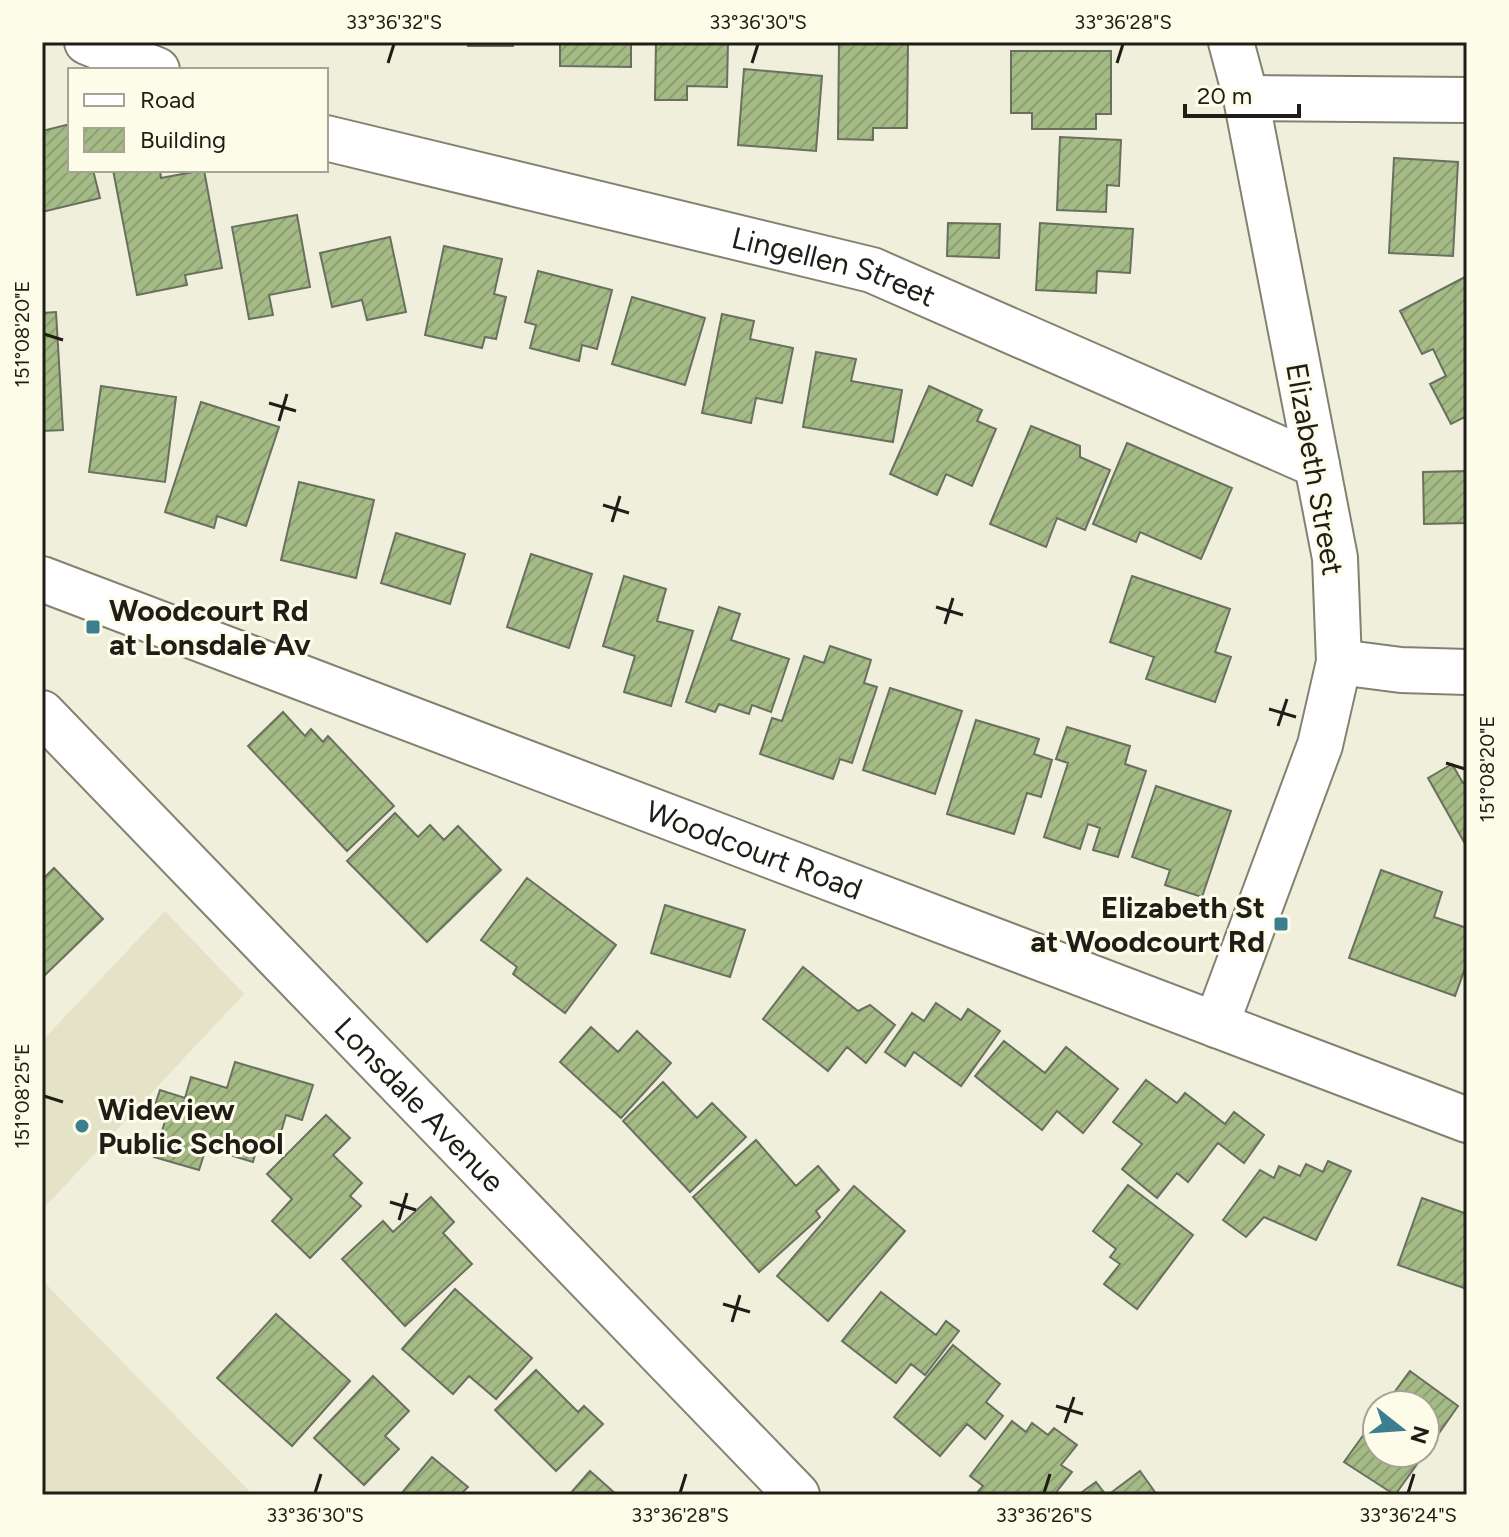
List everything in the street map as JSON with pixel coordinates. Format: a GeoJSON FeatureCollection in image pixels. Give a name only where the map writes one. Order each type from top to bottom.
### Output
{"type":"FeatureCollection","features":[{"type":"Feature","properties":{"kind":"street"},"geometry":{"type":"LineString","coordinates":[[87,42],[152,68]]}},
{"type":"Feature","properties":{"kind":"street","name":"Elizabeth Street"},"geometry":{"type":"LineString","coordinates":[[1216,1025],[1320,745],[1339,662],[1335,558],[1246,98],[1231,42]]}},
{"type":"Feature","properties":{"kind":"street"},"geometry":{"type":"LineString","coordinates":[[1246,98],[1467,100]]}},
{"type":"Feature","properties":{"kind":"street","name":"Lingellen Street"},"geometry":{"type":"LineString","coordinates":[[328,138],[872,270],[1317,465]]}},
{"type":"Feature","properties":{"kind":"street","name":"Woodcourt Road"},"geometry":{"type":"LineString","coordinates":[[42,579],[1467,1120]]}},
{"type":"Feature","properties":{"kind":"street"},"geometry":{"type":"LineString","coordinates":[[42,608],[55,598],[94,599]]}},
{"type":"Feature","properties":{"kind":"street"},"geometry":{"type":"LineString","coordinates":[[1339,662],[1401,670],[1467,672]]}},
{"type":"Feature","properties":{"kind":"street","name":"Lonsdale Avenue"},"geometry":{"type":"LineString","coordinates":[[42,713],[797,1495]]}},
{"type":"Feature","properties":{"kind":"shaded area","name":"Wideview Public School"},"geometry":{"type":"Polygon","coordinates":[[[165,911],[244,994],[42,1210],[42,1041],[165,911]]]}},
{"type":"Feature","properties":{"kind":"shaded area"},"geometry":{"type":"Polygon","coordinates":[[[42,1280],[253,1495],[42,1495],[42,1280]]]}},
{"type":"Feature","properties":{"kind":"building"},"geometry":{"type":"Polygon","coordinates":[[[468,42],[513,42],[513,46],[468,46],[468,42]]]}},
{"type":"Feature","properties":{"kind":"building"},"geometry":{"type":"Polygon","coordinates":[[[560,42],[631,42],[631,67],[560,66],[560,42]]]}},
{"type":"Feature","properties":{"kind":"building"},"geometry":{"type":"Polygon","coordinates":[[[656,42],[728,42],[727,87],[687,86],[687,100],[655,100],[656,42]]]}},
{"type":"Feature","properties":{"kind":"building"},"geometry":{"type":"Polygon","coordinates":[[[839,42],[908,42],[907,128],[873,128],[873,140],[838,139],[839,42]]]}},
{"type":"Feature","properties":{"kind":"building"},"geometry":{"type":"Polygon","coordinates":[[[1011,51],[1111,51],[1111,114],[1096,114],[1096,129],[1032,129],[1032,113],[1011,113],[1011,51]]]}},
{"type":"Feature","properties":{"kind":"building"},"geometry":{"type":"Polygon","coordinates":[[[744,69],[822,76],[816,151],[738,145],[744,69]]]}},
{"type":"Feature","properties":{"kind":"building"},"geometry":{"type":"Polygon","coordinates":[[[68,124],[68,172],[94,172],[100,198],[42,212],[42,131],[68,124]]]}},
{"type":"Feature","properties":{"kind":"building"},"geometry":{"type":"Polygon","coordinates":[[[1060,137],[1121,140],[1119,186],[1107,185],[1106,212],[1057,210],[1060,137]]]}},
{"type":"Feature","properties":{"kind":"building"},"geometry":{"type":"Polygon","coordinates":[[[1394,158],[1458,162],[1453,256],[1389,253],[1394,158]]]}},
{"type":"Feature","properties":{"kind":"building"},"geometry":{"type":"Polygon","coordinates":[[[113,172],[160,172],[161,178],[204,172],[222,268],[185,275],[187,285],[137,295],[113,172]]]}},
{"type":"Feature","properties":{"kind":"building"},"geometry":{"type":"Polygon","coordinates":[[[297,215],[310,287],[269,295],[273,315],[249,319],[232,227],[297,215]]]}},
{"type":"Feature","properties":{"kind":"building"},"geometry":{"type":"Polygon","coordinates":[[[948,223],[1000,224],[999,258],[947,256],[948,223]]]}},
{"type":"Feature","properties":{"kind":"building"},"geometry":{"type":"Polygon","coordinates":[[[1040,223],[1133,229],[1130,273],[1097,271],[1096,293],[1036,290],[1040,223]]]}},
{"type":"Feature","properties":{"kind":"building"},"geometry":{"type":"Polygon","coordinates":[[[390,237],[406,312],[367,320],[362,300],[332,307],[320,253],[390,237]]]}},
{"type":"Feature","properties":{"kind":"building"},"geometry":{"type":"Polygon","coordinates":[[[444,246],[502,259],[494,294],[506,297],[496,339],[485,337],[482,348],[425,335],[444,246]]]}},
{"type":"Feature","properties":{"kind":"building"},"geometry":{"type":"Polygon","coordinates":[[[538,271],[612,290],[597,349],[582,345],[579,361],[530,348],[536,325],[525,322],[538,271]]]}},
{"type":"Feature","properties":{"kind":"building"},"geometry":{"type":"Polygon","coordinates":[[[1467,276],[1467,416],[1451,424],[1430,384],[1446,376],[1433,349],[1422,354],[1400,311],[1467,276]]]}},
{"type":"Feature","properties":{"kind":"building"},"geometry":{"type":"Polygon","coordinates":[[[632,297],[705,318],[685,385],[612,364],[632,297]]]}},
{"type":"Feature","properties":{"kind":"building"},"geometry":{"type":"Polygon","coordinates":[[[56,312],[63,430],[42,431],[42,313],[56,312]]]}},
{"type":"Feature","properties":{"kind":"building"},"geometry":{"type":"Polygon","coordinates":[[[722,314],[754,321],[750,339],[793,348],[782,403],[756,398],[751,423],[702,413],[722,314]]]}},
{"type":"Feature","properties":{"kind":"building"},"geometry":{"type":"Polygon","coordinates":[[[816,352],[856,359],[851,381],[902,390],[893,442],[803,427],[816,352]]]}},
{"type":"Feature","properties":{"kind":"building"},"geometry":{"type":"Polygon","coordinates":[[[101,386],[176,397],[165,482],[89,472],[101,386]]]}},
{"type":"Feature","properties":{"kind":"building"},"geometry":{"type":"Polygon","coordinates":[[[929,386],[982,410],[977,421],[996,429],[972,486],[946,474],[937,495],[890,474],[929,386]]]}},
{"type":"Feature","properties":{"kind":"building"},"geometry":{"type":"Polygon","coordinates":[[[201,402],[279,427],[246,526],[217,516],[214,528],[165,512],[201,402]]]}},
{"type":"Feature","properties":{"kind":"building"},"geometry":{"type":"Polygon","coordinates":[[[1031,426],[1080,446],[1080,457],[1110,470],[1085,530],[1057,518],[1046,547],[990,524],[1031,426]]]}},
{"type":"Feature","properties":{"kind":"building"},"geometry":{"type":"Polygon","coordinates":[[[1127,443],[1232,488],[1201,559],[1140,532],[1136,542],[1093,524],[1127,443]]]}},
{"type":"Feature","properties":{"kind":"building"},"geometry":{"type":"Polygon","coordinates":[[[1467,471],[1467,523],[1424,524],[1423,472],[1467,471]]]}},
{"type":"Feature","properties":{"kind":"building"},"geometry":{"type":"Polygon","coordinates":[[[299,482],[374,500],[356,578],[281,560],[299,482]]]}},
{"type":"Feature","properties":{"kind":"building"},"geometry":{"type":"Polygon","coordinates":[[[396,533],[465,554],[450,604],[381,583],[396,533]]]}},
{"type":"Feature","properties":{"kind":"building"},"geometry":{"type":"Polygon","coordinates":[[[531,554],[592,574],[569,648],[507,627],[531,554]]]}},
{"type":"Feature","properties":{"kind":"building"},"geometry":{"type":"Polygon","coordinates":[[[624,576],[666,589],[657,621],[693,631],[671,706],[624,692],[635,656],[603,646],[624,576]]]}},
{"type":"Feature","properties":{"kind":"building"},"geometry":{"type":"Polygon","coordinates":[[[1132,576],[1230,609],[1215,652],[1231,657],[1215,702],[1146,679],[1154,657],[1110,642],[1132,576]]]}},
{"type":"Feature","properties":{"kind":"building"},"geometry":{"type":"Polygon","coordinates":[[[719,607],[740,614],[731,640],[789,659],[771,712],[752,705],[749,714],[719,704],[715,712],[686,702],[719,607]]]}},
{"type":"Feature","properties":{"kind":"building"},"geometry":{"type":"Polygon","coordinates":[[[830,646],[871,660],[864,683],[877,687],[852,763],[840,759],[833,779],[760,754],[772,718],[782,721],[804,656],[824,663],[830,646]]]}},
{"type":"Feature","properties":{"kind":"building"},"geometry":{"type":"Polygon","coordinates":[[[890,688],[962,711],[935,794],[863,770],[890,688]]]}},
{"type":"Feature","properties":{"kind":"building"},"geometry":{"type":"Polygon","coordinates":[[[283,712],[305,736],[311,729],[323,742],[328,736],[394,806],[347,851],[248,746],[283,712]]]}},
{"type":"Feature","properties":{"kind":"building"},"geometry":{"type":"Polygon","coordinates":[[[976,720],[1039,739],[1034,754],[1052,760],[1041,797],[1027,793],[1014,834],[947,814],[976,720]]]}},
{"type":"Feature","properties":{"kind":"building"},"geometry":{"type":"Polygon","coordinates":[[[1067,727],[1130,746],[1125,764],[1146,771],[1118,857],[1093,850],[1100,828],[1088,824],[1080,849],[1044,837],[1068,763],[1056,759],[1067,727]]]}},
{"type":"Feature","properties":{"kind":"building"},"geometry":{"type":"Polygon","coordinates":[[[1452,764],[1463,783],[1467,781],[1464,842],[1428,778],[1452,764]]]}},
{"type":"Feature","properties":{"kind":"building"},"geometry":{"type":"Polygon","coordinates":[[[1156,786],[1231,811],[1202,897],[1165,885],[1170,870],[1132,857],[1156,786]]]}},
{"type":"Feature","properties":{"kind":"building"},"geometry":{"type":"Polygon","coordinates":[[[395,813],[418,837],[430,825],[444,840],[458,826],[501,870],[427,942],[347,861],[395,813]]]}},
{"type":"Feature","properties":{"kind":"building"},"geometry":{"type":"Polygon","coordinates":[[[54,868],[103,919],[42,978],[42,880],[54,868]]]}},
{"type":"Feature","properties":{"kind":"building"},"geometry":{"type":"Polygon","coordinates":[[[1381,870],[1442,892],[1434,917],[1467,928],[1467,963],[1455,996],[1349,958],[1381,870]]]}},
{"type":"Feature","properties":{"kind":"building"},"geometry":{"type":"Polygon","coordinates":[[[527,878],[616,945],[565,1013],[513,974],[517,967],[481,940],[527,878]]]}},
{"type":"Feature","properties":{"kind":"building"},"geometry":{"type":"Polygon","coordinates":[[[665,905],[745,930],[730,977],[651,953],[665,905]]]}},
{"type":"Feature","properties":{"kind":"building"},"geometry":{"type":"Polygon","coordinates":[[[803,967],[858,1011],[870,1005],[895,1025],[866,1063],[847,1047],[828,1071],[763,1019],[803,967]]]}},
{"type":"Feature","properties":{"kind":"building"},"geometry":{"type":"Polygon","coordinates":[[[936,1003],[961,1020],[968,1009],[1000,1031],[961,1086],[914,1052],[905,1066],[885,1052],[912,1013],[924,1021],[936,1003]]]}},
{"type":"Feature","properties":{"kind":"building"},"geometry":{"type":"Polygon","coordinates":[[[591,1027],[618,1052],[637,1031],[671,1063],[621,1118],[560,1062],[591,1027]]]}},
{"type":"Feature","properties":{"kind":"building"},"geometry":{"type":"Polygon","coordinates":[[[1004,1041],[1045,1073],[1066,1047],[1118,1089],[1083,1133],[1057,1111],[1042,1130],[975,1076],[1004,1041]]]}},
{"type":"Feature","properties":{"kind":"building"},"geometry":{"type":"Polygon","coordinates":[[[235,1062],[313,1085],[302,1120],[286,1115],[277,1146],[259,1140],[253,1162],[206,1148],[199,1170],[154,1157],[166,1118],[152,1114],[160,1090],[185,1098],[191,1077],[227,1088],[235,1062]]]}},
{"type":"Feature","properties":{"kind":"building"},"geometry":{"type":"Polygon","coordinates":[[[1146,1080],[1177,1103],[1185,1093],[1225,1124],[1234,1112],[1264,1135],[1244,1163],[1218,1143],[1188,1182],[1177,1173],[1157,1198],[1122,1169],[1142,1144],[1113,1122],[1146,1080]]]}},
{"type":"Feature","properties":{"kind":"building"},"geometry":{"type":"Polygon","coordinates":[[[663,1082],[697,1118],[712,1103],[746,1137],[690,1192],[623,1121],[663,1082]]]}},
{"type":"Feature","properties":{"kind":"building"},"geometry":{"type":"Polygon","coordinates":[[[326,1115],[350,1138],[333,1155],[362,1183],[350,1196],[361,1206],[310,1258],[272,1221],[292,1199],[267,1174],[326,1115]]]}},
{"type":"Feature","properties":{"kind":"building"},"geometry":{"type":"Polygon","coordinates":[[[756,1140],[796,1186],[818,1166],[839,1190],[816,1211],[820,1217],[759,1272],[693,1197],[756,1140]]]}},
{"type":"Feature","properties":{"kind":"building"},"geometry":{"type":"Polygon","coordinates":[[[1328,1161],[1351,1171],[1316,1240],[1264,1217],[1246,1237],[1223,1220],[1260,1170],[1274,1178],[1279,1166],[1300,1176],[1306,1164],[1323,1172],[1328,1161]]]}},
{"type":"Feature","properties":{"kind":"building"},"geometry":{"type":"Polygon","coordinates":[[[1128,1185],[1193,1235],[1137,1309],[1104,1284],[1120,1264],[1110,1257],[1116,1249],[1093,1231],[1128,1185]]]}},
{"type":"Feature","properties":{"kind":"building"},"geometry":{"type":"Polygon","coordinates":[[[854,1186],[905,1231],[828,1321],[777,1276],[854,1186]]]}},
{"type":"Feature","properties":{"kind":"building"},"geometry":{"type":"Polygon","coordinates":[[[431,1197],[454,1222],[443,1233],[472,1264],[405,1326],[342,1259],[383,1221],[393,1232],[431,1197]]]}},
{"type":"Feature","properties":{"kind":"building"},"geometry":{"type":"Polygon","coordinates":[[[1422,1198],[1467,1214],[1467,1289],[1398,1265],[1422,1198]]]}},
{"type":"Feature","properties":{"kind":"building"},"geometry":{"type":"Polygon","coordinates":[[[455,1289],[532,1358],[496,1399],[469,1376],[453,1394],[402,1349],[455,1289]]]}},
{"type":"Feature","properties":{"kind":"building"},"geometry":{"type":"Polygon","coordinates":[[[881,1292],[936,1335],[946,1321],[959,1331],[925,1375],[911,1364],[896,1383],[842,1341],[881,1292]]]}},
{"type":"Feature","properties":{"kind":"building"},"geometry":{"type":"Polygon","coordinates":[[[276,1314],[350,1381],[292,1446],[217,1378],[276,1314]]]}},
{"type":"Feature","properties":{"kind":"building"},"geometry":{"type":"Polygon","coordinates":[[[953,1345],[1000,1384],[986,1402],[1003,1416],[985,1439],[967,1424],[940,1456],[894,1417],[953,1345]]]}},
{"type":"Feature","properties":{"kind":"building"},"geometry":{"type":"Polygon","coordinates":[[[536,1370],[578,1412],[584,1406],[603,1424],[556,1471],[495,1410],[536,1370]]]}},
{"type":"Feature","properties":{"kind":"building"},"geometry":{"type":"Polygon","coordinates":[[[1410,1371],[1435,1389],[1397,1389],[1410,1371]]]}},
{"type":"Feature","properties":{"kind":"building"},"geometry":{"type":"Polygon","coordinates":[[[373,1376],[409,1411],[385,1436],[399,1449],[364,1485],[314,1438],[373,1376]]]}},
{"type":"Feature","properties":{"kind":"building"},"geometry":{"type":"Polygon","coordinates":[[[1441,1394],[1458,1406],[1441,1430],[1441,1394]]]}},
{"type":"Feature","properties":{"kind":"building"},"geometry":{"type":"Polygon","coordinates":[[[1012,1421],[1026,1432],[1032,1423],[1048,1435],[1054,1428],[1077,1445],[1061,1465],[1072,1472],[1054,1495],[976,1494],[983,1486],[970,1476],[1012,1421]]]}},
{"type":"Feature","properties":{"kind":"building"},"geometry":{"type":"Polygon","coordinates":[[[1361,1438],[1361,1469],[1414,1469],[1395,1495],[1344,1462],[1361,1438]]]}},
{"type":"Feature","properties":{"kind":"building"},"geometry":{"type":"Polygon","coordinates":[[[432,1457],[468,1487],[460,1495],[400,1495],[432,1457]]]}},
{"type":"Feature","properties":{"kind":"building"},"geometry":{"type":"Polygon","coordinates":[[[590,1471],[617,1495],[569,1495],[590,1471]]]}},
{"type":"Feature","properties":{"kind":"building"},"geometry":{"type":"Polygon","coordinates":[[[1140,1471],[1157,1495],[1108,1495],[1140,1471]]]}},
{"type":"Feature","properties":{"kind":"building"},"geometry":{"type":"Polygon","coordinates":[[[1096,1482],[1106,1495],[1078,1495],[1096,1482]]]}},
{"type":"Feature","properties":{"kind":"place","name":"Woodcourt Rd at Lonsdale Av"},"geometry":{"type":"Point","coordinates":[93,627]}},
{"type":"Feature","properties":{"kind":"place","name":"Elizabeth St at Woodcourt Rd"},"geometry":{"type":"Point","coordinates":[1281,924]}},
{"type":"Feature","properties":{"kind":"place","name":"Wideview Public School"},"geometry":{"type":"Point","coordinates":[82,1126]}}]}
